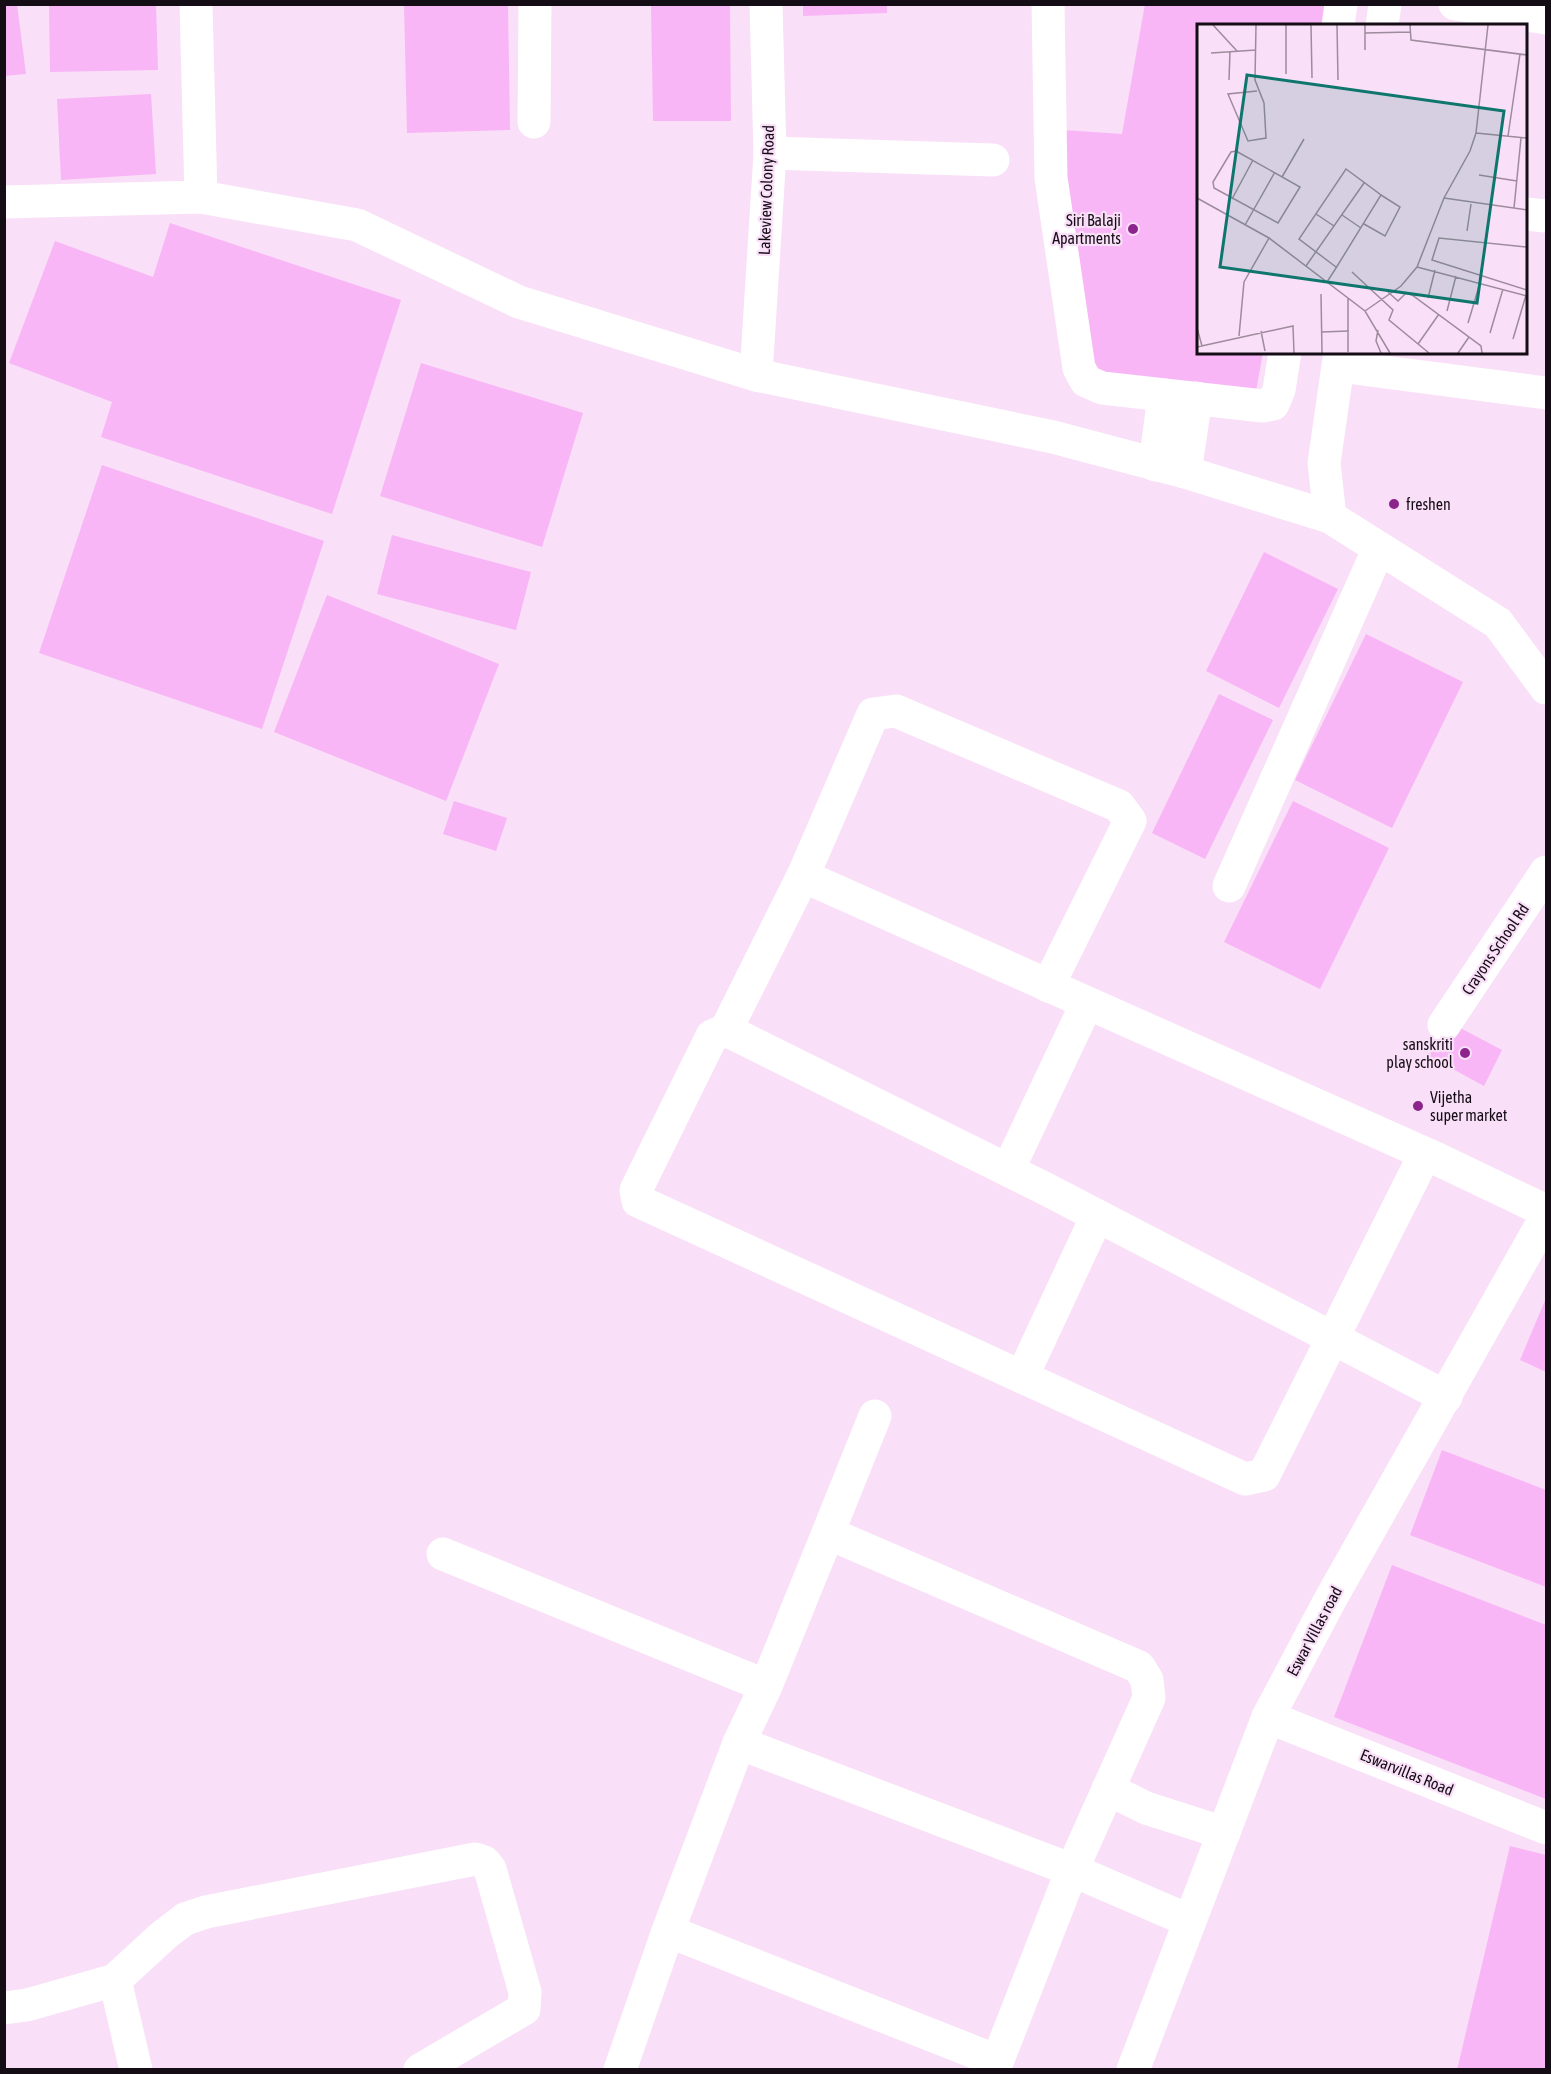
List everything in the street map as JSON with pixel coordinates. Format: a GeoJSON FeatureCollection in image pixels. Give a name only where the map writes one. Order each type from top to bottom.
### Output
{"type":"FeatureCollection","features":[{"type":"Feature","properties":{"kind":"street"},"geometry":{"type":"LineString","coordinates":[[196,4],[201,197]]}},
{"type":"Feature","properties":{"kind":"street"},"geometry":{"type":"LineString","coordinates":[[534,122],[535,4]]}},
{"type":"Feature","properties":{"kind":"street","name":"Lakeview Colony Road"},"geometry":{"type":"LineString","coordinates":[[756,375],[770,153],[765,4]]}},
{"type":"Feature","properties":{"kind":"street"},"geometry":{"type":"LineString","coordinates":[[1048,4],[1051,178],[1078,368],[1086,381],[1102,388],[1263,406],[1273,404],[1280,390],[1286,354]]}},
{"type":"Feature","properties":{"kind":"street"},"geometry":{"type":"LineString","coordinates":[[1338,24],[1341,4]]}},
{"type":"Feature","properties":{"kind":"street"},"geometry":{"type":"LineString","coordinates":[[1382,24],[1385,4]]}},
{"type":"Feature","properties":{"kind":"street"},"geometry":{"type":"LineString","coordinates":[[1455,4],[1546,18]]}},
{"type":"Feature","properties":{"kind":"street"},"geometry":{"type":"LineString","coordinates":[[770,153],[993,160]]}},
{"type":"Feature","properties":{"kind":"street"},"geometry":{"type":"LineString","coordinates":[[4,202],[201,197],[357,225],[519,302],[756,375],[1053,437],[1170,468],[1330,517],[1498,623],[1546,688]]}},
{"type":"Feature","properties":{"kind":"street"},"geometry":{"type":"LineString","coordinates":[[1527,214],[1546,216]]}},
{"type":"Feature","properties":{"kind":"street"},"geometry":{"type":"LineString","coordinates":[[1330,517],[1324,463],[1340,359],[1546,393]]}},
{"type":"Feature","properties":{"kind":"street"},"geometry":{"type":"LineString","coordinates":[[1164,395],[1170,468]]}},
{"type":"Feature","properties":{"kind":"street"},"geometry":{"type":"LineString","coordinates":[[1170,468],[1196,398]]}},
{"type":"Feature","properties":{"kind":"street"},"geometry":{"type":"LineString","coordinates":[[1229,886],[1379,548]]}},
{"type":"Feature","properties":{"kind":"street"},"geometry":{"type":"LineString","coordinates":[[1048,986],[1130,821],[1119,806],[896,711],[873,714],[803,876],[726,1030],[712,1036],[636,1190],[638,1201],[1245,1479],[1264,1475],[1425,1154]]}},
{"type":"Feature","properties":{"kind":"street","name":"Crayons School Rd"},"geometry":{"type":"LineString","coordinates":[[1444,1025],[1546,873]]}},
{"type":"Feature","properties":{"kind":"street"},"geometry":{"type":"LineString","coordinates":[[803,876],[1425,1154],[1546,1211]]}},
{"type":"Feature","properties":{"kind":"street"},"geometry":{"type":"LineString","coordinates":[[1008,1170],[1088,1004]]}},
{"type":"Feature","properties":{"kind":"street"},"geometry":{"type":"LineString","coordinates":[[726,1030],[1008,1170],[1446,1397]]}},
{"type":"Feature","properties":{"kind":"street"},"geometry":{"type":"LineString","coordinates":[[1022,1377],[1097,1216]]}},
{"type":"Feature","properties":{"kind":"street","name":"Eswar Villas road"},"geometry":{"type":"LineString","coordinates":[[1134,2070],[1268,1717],[1330,1600],[1546,1217]]}},
{"type":"Feature","properties":{"kind":"street"},"geometry":{"type":"LineString","coordinates":[[620,2070],[668,1931],[739,1743],[766,1686],[875,1416]]}},
{"type":"Feature","properties":{"kind":"street"},"geometry":{"type":"LineString","coordinates":[[668,1931],[995,2065],[1072,1870],[1149,1698],[1147,1680],[1139,1667],[828,1533]]}},
{"type":"Feature","properties":{"kind":"street"},"geometry":{"type":"LineString","coordinates":[[443,1554],[766,1686]]}},
{"type":"Feature","properties":{"kind":"street","name":"Eswarvillas Road"},"geometry":{"type":"LineString","coordinates":[[1268,1717],[1546,1828]]}},
{"type":"Feature","properties":{"kind":"street"},"geometry":{"type":"LineString","coordinates":[[739,1743],[1072,1870],[1190,1921]]}},
{"type":"Feature","properties":{"kind":"street"},"geometry":{"type":"LineString","coordinates":[[1108,1789],[1146,1808],[1224,1833]]}},
{"type":"Feature","properties":{"kind":"street"},"geometry":{"type":"LineString","coordinates":[[4,2008],[27,2005],[115,1980],[185,1919],[206,1912],[475,1859],[484,1862],[490,1869],[525,1992],[524,2009],[420,2070]]}},
{"type":"Feature","properties":{"kind":"street"},"geometry":{"type":"LineString","coordinates":[[115,1980],[136,2070]]}},
{"type":"Feature","properties":{"kind":"building"},"geometry":{"type":"Polygon","coordinates":[[[4,4],[17,4],[26,74],[4,76],[4,4]]]}},
{"type":"Feature","properties":{"kind":"building"},"geometry":{"type":"Polygon","coordinates":[[[49,4],[156,4],[158,70],[50,72],[49,4]]]}},
{"type":"Feature","properties":{"kind":"building"},"geometry":{"type":"Polygon","coordinates":[[[404,4],[508,4],[510,130],[407,133],[404,4]]]}},
{"type":"Feature","properties":{"kind":"building"},"geometry":{"type":"Polygon","coordinates":[[[651,4],[730,4],[731,121],[653,121],[651,4]]]}},
{"type":"Feature","properties":{"kind":"building"},"geometry":{"type":"Polygon","coordinates":[[[803,4],[887,4],[887,13],[803,16],[803,4]]]}},
{"type":"Feature","properties":{"kind":"building","name":"Siri Balaji Apartments"},"geometry":{"type":"Polygon","coordinates":[[[1145,4],[1325,4],[1323,24],[1197,24],[1197,354],[1263,354],[1255,397],[1089,376],[1060,171],[1063,130],[1122,134],[1145,4]]]}},
{"type":"Feature","properties":{"kind":"building"},"geometry":{"type":"Polygon","coordinates":[[[151,94],[156,174],[61,180],[57,99],[151,94]]]}},
{"type":"Feature","properties":{"kind":"building"},"geometry":{"type":"Polygon","coordinates":[[[170,223],[401,300],[332,514],[101,437],[112,402],[9,363],[55,241],[153,277],[170,223]]]}},
{"type":"Feature","properties":{"kind":"building"},"geometry":{"type":"Polygon","coordinates":[[[421,363],[583,413],[542,547],[380,496],[421,363]]]}},
{"type":"Feature","properties":{"kind":"building"},"geometry":{"type":"Polygon","coordinates":[[[102,465],[324,541],[262,729],[39,653],[102,465]]]}},
{"type":"Feature","properties":{"kind":"building"},"geometry":{"type":"Polygon","coordinates":[[[392,535],[531,572],[516,630],[377,594],[392,535]]]}},
{"type":"Feature","properties":{"kind":"building"},"geometry":{"type":"Polygon","coordinates":[[[1264,552],[1338,589],[1279,708],[1206,671],[1264,552]]]}},
{"type":"Feature","properties":{"kind":"building"},"geometry":{"type":"Polygon","coordinates":[[[327,595],[499,664],[446,801],[274,732],[327,595]]]}},
{"type":"Feature","properties":{"kind":"building"},"geometry":{"type":"Polygon","coordinates":[[[1366,634],[1463,682],[1392,828],[1295,780],[1366,634]]]}},
{"type":"Feature","properties":{"kind":"building"},"geometry":{"type":"Polygon","coordinates":[[[1219,694],[1273,720],[1205,859],[1152,833],[1219,694]]]}},
{"type":"Feature","properties":{"kind":"building"},"geometry":{"type":"Polygon","coordinates":[[[454,801],[507,818],[496,851],[443,834],[454,801]]]}},
{"type":"Feature","properties":{"kind":"building"},"geometry":{"type":"Polygon","coordinates":[[[1293,801],[1389,848],[1320,989],[1224,942],[1293,801]]]}},
{"type":"Feature","properties":{"kind":"building","name":"sanskriti play school"},"geometry":{"type":"Polygon","coordinates":[[[1447,1021],[1502,1050],[1484,1086],[1429,1056],[1447,1021]]]}},
{"type":"Feature","properties":{"kind":"building"},"geometry":{"type":"Polygon","coordinates":[[[1546,1298],[1546,1372],[1520,1360],[1546,1298]]]}},
{"type":"Feature","properties":{"kind":"building"},"geometry":{"type":"Polygon","coordinates":[[[1442,1450],[1546,1490],[1546,1587],[1410,1535],[1442,1450]]]}},
{"type":"Feature","properties":{"kind":"building"},"geometry":{"type":"Polygon","coordinates":[[[1392,1565],[1546,1625],[1546,1799],[1334,1717],[1392,1565]]]}},
{"type":"Feature","properties":{"kind":"building"},"geometry":{"type":"Polygon","coordinates":[[[1510,1846],[1546,1855],[1546,2070],[1457,2070],[1510,1846]]]}},
{"type":"Feature","properties":{"kind":"place","name":"Siri Balaji Apartments"},"geometry":{"type":"Point","coordinates":[1133,229]}},
{"type":"Feature","properties":{"kind":"place","name":"freshen"},"geometry":{"type":"Point","coordinates":[1394,504]}},
{"type":"Feature","properties":{"kind":"place","name":"sanskriti play school"},"geometry":{"type":"Point","coordinates":[1465,1053]}},
{"type":"Feature","properties":{"kind":"place","name":"Vijetha super market"},"geometry":{"type":"Point","coordinates":[1418,1106]}}]}
